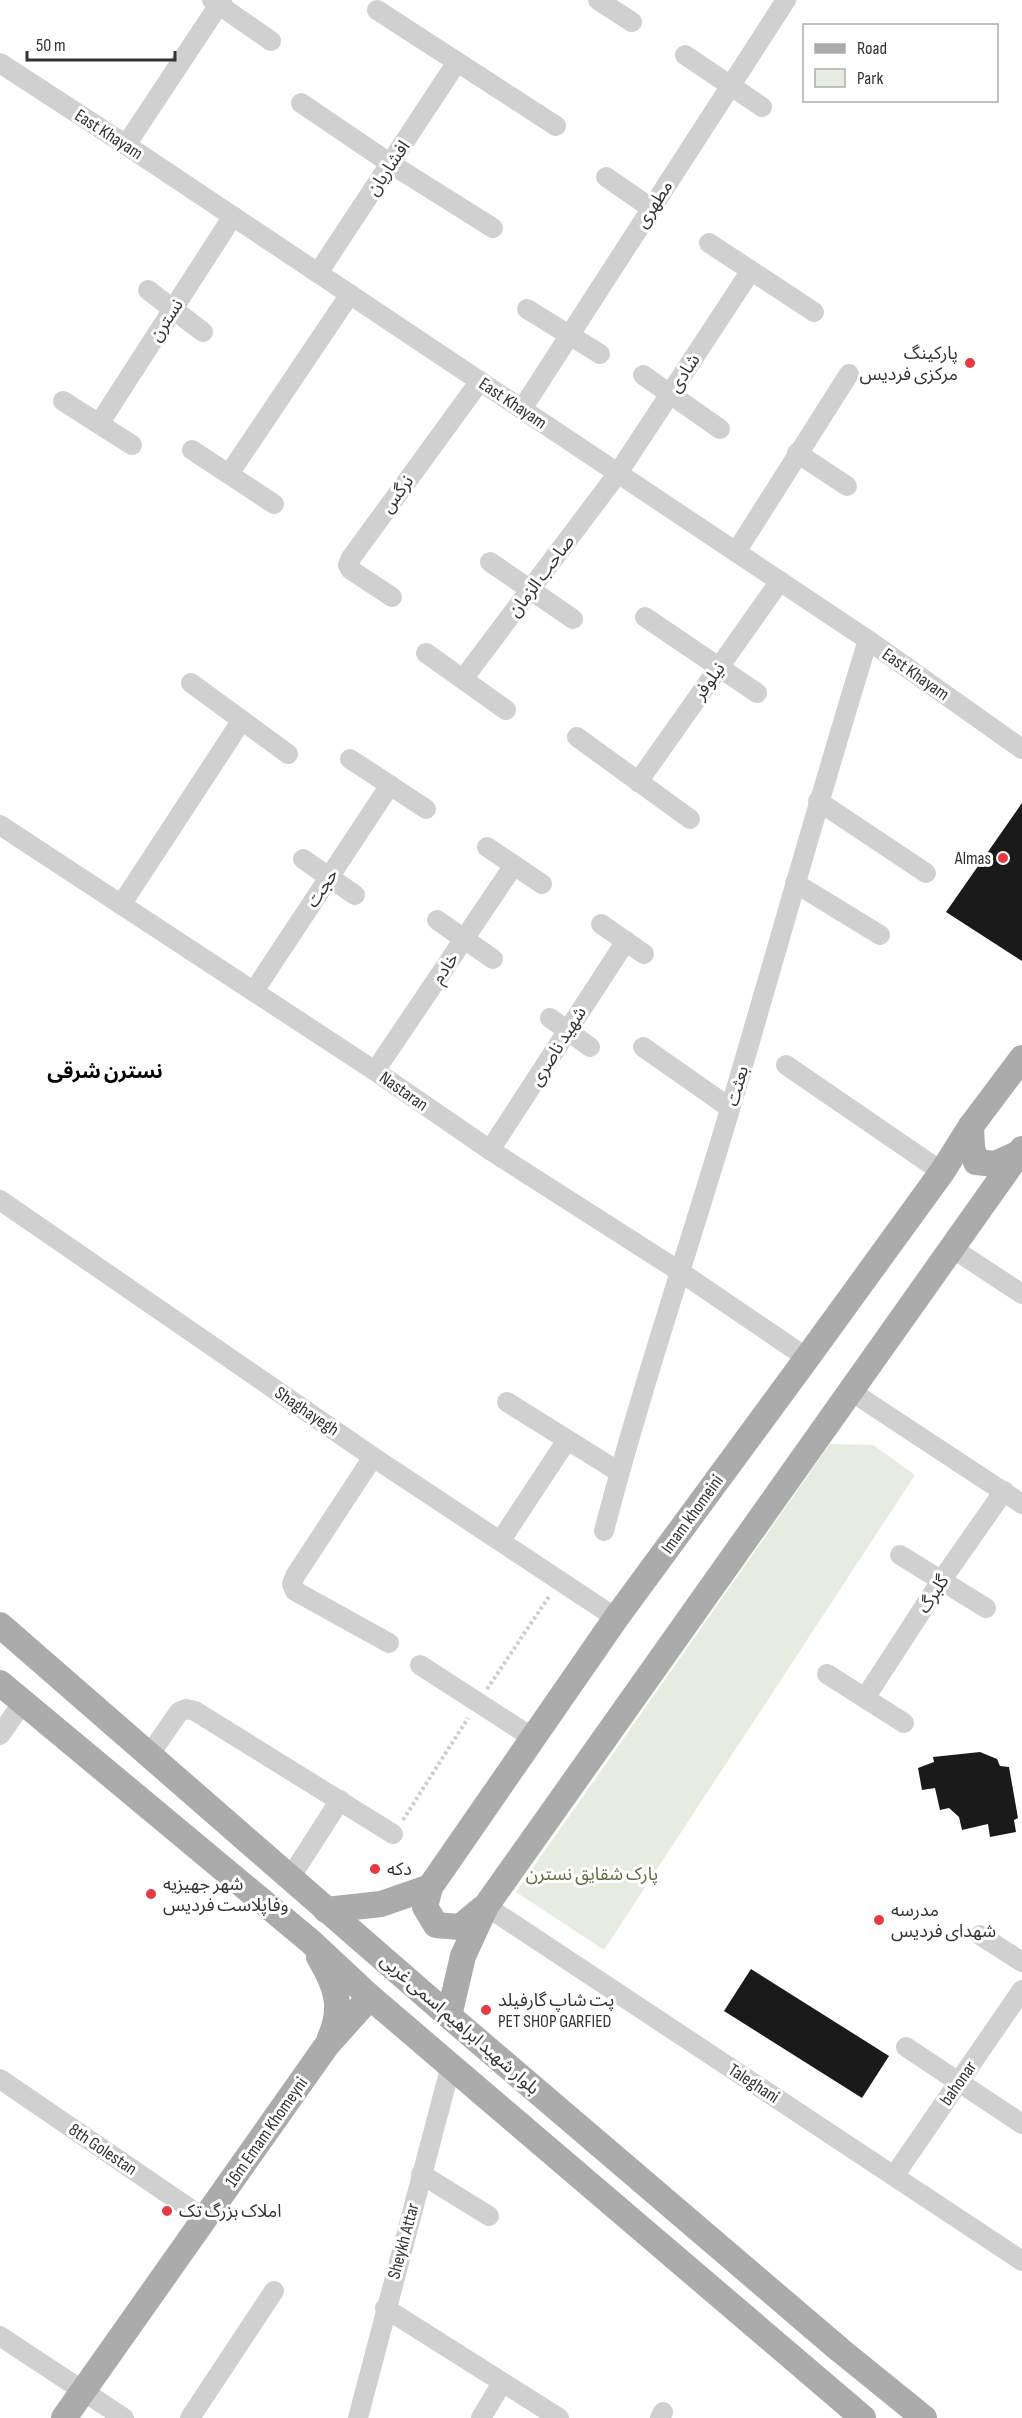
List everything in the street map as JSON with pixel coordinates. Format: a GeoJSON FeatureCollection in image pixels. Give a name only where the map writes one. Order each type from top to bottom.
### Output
{"type":"FeatureCollection","features":[{"type":"Feature","properties":{"kind":"main road","name":"Imam khomeini"},"geometry":{"type":"LineString","coordinates":[[430,1887],[616,1618],[942,1172],[971,1126],[1022,1058]]}},
{"type":"Feature","properties":{"kind":"main road"},"geometry":{"type":"LineString","coordinates":[[971,1126],[972,1147],[976,1162],[995,1164],[1020,1151]]}},
{"type":"Feature","properties":{"kind":"main road"},"geometry":{"type":"LineString","coordinates":[[449,2016],[463,1956],[486,1906],[1020,1151]]}},
{"type":"Feature","properties":{"kind":"main road","name":"بلوار شهید ابراهیم اسمی غربی"},"geometry":{"type":"LineString","coordinates":[[0,1626],[449,2016],[840,2350],[924,2418]]}},
{"type":"Feature","properties":{"kind":"main road","name":"بلوار شهید ابراهیم اسمی غربی"},"geometry":{"type":"LineString","coordinates":[[0,1683],[310,1941],[370,1997],[863,2418]]}},
{"type":"Feature","properties":{"kind":"main road"},"geometry":{"type":"LineString","coordinates":[[430,1887],[425,1907],[436,1925],[460,1927],[486,1906]]}},
{"type":"Feature","properties":{"kind":"main road"},"geometry":{"type":"LineString","coordinates":[[326,1910],[381,1904],[430,1887]]}},
{"type":"Feature","properties":{"kind":"main road"},"geometry":{"type":"LineString","coordinates":[[310,1941],[326,1969],[339,2009],[337,2023],[327,2045]]}},
{"type":"Feature","properties":{"kind":"main road","name":"16m Emam Khomeyni"},"geometry":{"type":"LineString","coordinates":[[63,2418],[327,2045],[370,1997]]}},
{"type":"Feature","properties":{"kind":"street"},"geometry":{"type":"LineString","coordinates":[[598,0],[632,22]]}},
{"type":"Feature","properties":{"kind":"street","name":"مطهری"},"geometry":{"type":"LineString","coordinates":[[522,409],[786,0]]}},
{"type":"Feature","properties":{"kind":"street"},"geometry":{"type":"LineString","coordinates":[[126,145],[218,1],[271,41]]}},
{"type":"Feature","properties":{"kind":"street"},"geometry":{"type":"LineString","coordinates":[[377,10],[555,126]]}},
{"type":"Feature","properties":{"kind":"street"},"geometry":{"type":"LineString","coordinates":[[685,55],[762,107]]}},
{"type":"Feature","properties":{"kind":"street","name":"افشاریان"},"geometry":{"type":"LineString","coordinates":[[318,273],[457,62]]}},
{"type":"Feature","properties":{"kind":"street","name":"East Khayam"},"geometry":{"type":"LineString","coordinates":[[0,63],[868,640],[1022,749]]}},
{"type":"Feature","properties":{"kind":"street"},"geometry":{"type":"LineString","coordinates":[[301,103],[391,164],[493,228]]}},
{"type":"Feature","properties":{"kind":"street"},"geometry":{"type":"LineString","coordinates":[[606,177],[651,208]]}},
{"type":"Feature","properties":{"kind":"street","name":"نسترن"},"geometry":{"type":"LineString","coordinates":[[99,424],[233,216]]}},
{"type":"Feature","properties":{"kind":"street"},"geometry":{"type":"LineString","coordinates":[[709,243],[814,312]]}},
{"type":"Feature","properties":{"kind":"street","name":"شادی"},"geometry":{"type":"LineString","coordinates":[[618,474],[750,272]]}},
{"type":"Feature","properties":{"kind":"street"},"geometry":{"type":"LineString","coordinates":[[148,290],[204,332]]}},
{"type":"Feature","properties":{"kind":"street"},"geometry":{"type":"LineString","coordinates":[[229,474],[350,294]]}},
{"type":"Feature","properties":{"kind":"street"},"geometry":{"type":"LineString","coordinates":[[527,309],[600,354]]}},
{"type":"Feature","properties":{"kind":"street"},"geometry":{"type":"LineString","coordinates":[[736,552],[849,374]]}},
{"type":"Feature","properties":{"kind":"street"},"geometry":{"type":"LineString","coordinates":[[643,375],[720,429]]}},
{"type":"Feature","properties":{"kind":"street","name":"نرگس"},"geometry":{"type":"LineString","coordinates":[[392,597],[351,570],[348,565],[480,381]]}},
{"type":"Feature","properties":{"kind":"street"},"geometry":{"type":"LineString","coordinates":[[63,401],[132,445]]}},
{"type":"Feature","properties":{"kind":"street"},"geometry":{"type":"LineString","coordinates":[[192,450],[274,504]]}},
{"type":"Feature","properties":{"kind":"street"},"geometry":{"type":"LineString","coordinates":[[797,453],[848,486]]}},
{"type":"Feature","properties":{"kind":"street","name":"صاحب الزمان"},"geometry":{"type":"LineString","coordinates":[[463,679],[618,474]]}},
{"type":"Feature","properties":{"kind":"street"},"geometry":{"type":"LineString","coordinates":[[490,562],[573,620]]}},
{"type":"Feature","properties":{"kind":"street","name":"نیلوفر"},"geometry":{"type":"LineString","coordinates":[[638,782],[780,581]]}},
{"type":"Feature","properties":{"kind":"street"},"geometry":{"type":"LineString","coordinates":[[645,617],[757,693]]}},
{"type":"Feature","properties":{"kind":"street","name":"بعثت"},"geometry":{"type":"LineString","coordinates":[[604,1531],[619,1472],[730,1108],[818,801],[868,640]]}},
{"type":"Feature","properties":{"kind":"street"},"geometry":{"type":"LineString","coordinates":[[426,653],[506,710]]}},
{"type":"Feature","properties":{"kind":"street"},"geometry":{"type":"LineString","coordinates":[[191,683],[288,754]]}},
{"type":"Feature","properties":{"kind":"street"},"geometry":{"type":"LineString","coordinates":[[121,904],[242,720]]}},
{"type":"Feature","properties":{"kind":"street"},"geometry":{"type":"LineString","coordinates":[[577,737],[690,819]]}},
{"type":"Feature","properties":{"kind":"street"},"geometry":{"type":"LineString","coordinates":[[350,759],[426,809]]}},
{"type":"Feature","properties":{"kind":"street","name":"حجت"},"geometry":{"type":"LineString","coordinates":[[254,992],[390,785]]}},
{"type":"Feature","properties":{"kind":"street"},"geometry":{"type":"LineString","coordinates":[[818,801],[926,873]]}},
{"type":"Feature","properties":{"kind":"street","name":"Nastaran"},"geometry":{"type":"LineString","coordinates":[[0,825],[375,1071],[490,1150],[679,1271],[807,1358]]}},
{"type":"Feature","properties":{"kind":"street"},"geometry":{"type":"LineString","coordinates":[[487,847],[542,884]]}},
{"type":"Feature","properties":{"kind":"street"},"geometry":{"type":"LineString","coordinates":[[303,859],[355,895]]}},
{"type":"Feature","properties":{"kind":"street","name":"خادم"},"geometry":{"type":"LineString","coordinates":[[375,1071],[514,866]]}},
{"type":"Feature","properties":{"kind":"street"},"geometry":{"type":"LineString","coordinates":[[795,883],[880,935]]}},
{"type":"Feature","properties":{"kind":"street"},"geometry":{"type":"LineString","coordinates":[[437,920],[493,959]]}},
{"type":"Feature","properties":{"kind":"street"},"geometry":{"type":"LineString","coordinates":[[600,924],[644,954]]}},
{"type":"Feature","properties":{"kind":"street","name":"شهید ناصری"},"geometry":{"type":"LineString","coordinates":[[490,1150],[626,941]]}},
{"type":"Feature","properties":{"kind":"street"},"geometry":{"type":"LineString","coordinates":[[550,1018],[590,1047]]}},
{"type":"Feature","properties":{"kind":"street"},"geometry":{"type":"LineString","coordinates":[[643,1047],[730,1108]]}},
{"type":"Feature","properties":{"kind":"street"},"geometry":{"type":"LineString","coordinates":[[786,1065],[942,1172]]}},
{"type":"Feature","properties":{"kind":"street","name":"Shaghayegh"},"geometry":{"type":"LineString","coordinates":[[0,1200],[374,1456],[616,1618]]}},
{"type":"Feature","properties":{"kind":"street"},"geometry":{"type":"LineString","coordinates":[[952,1248],[1022,1294]]}},
{"type":"Feature","properties":{"kind":"street"},"geometry":{"type":"LineString","coordinates":[[849,1390],[1022,1504]]}},
{"type":"Feature","properties":{"kind":"street"},"geometry":{"type":"LineString","coordinates":[[507,1402],[619,1472]]}},
{"type":"Feature","properties":{"kind":"street"},"geometry":{"type":"LineString","coordinates":[[501,1540],[567,1440]]}},
{"type":"Feature","properties":{"kind":"street"},"geometry":{"type":"LineString","coordinates":[[374,1456],[292,1584],[295,1591],[389,1643]]}},
{"type":"Feature","properties":{"kind":"street","name":"گلبرگ"},"geometry":{"type":"LineString","coordinates":[[865,1698],[941,1581],[1004,1491]]}},
{"type":"Feature","properties":{"kind":"street"},"geometry":{"type":"LineString","coordinates":[[900,1555],[986,1608]]}},
{"type":"Feature","properties":{"kind":"street"},"geometry":{"type":"LineString","coordinates":[[420,1665],[533,1738]]}},
{"type":"Feature","properties":{"kind":"street"},"geometry":{"type":"LineString","coordinates":[[827,1674],[904,1723]]}},
{"type":"Feature","properties":{"kind":"street"},"geometry":{"type":"LineString","coordinates":[[0,1735],[23,1702]]}},
{"type":"Feature","properties":{"kind":"street"},"geometry":{"type":"LineString","coordinates":[[150,1754],[179,1712],[186,1708],[195,1710],[393,1834]]}},
{"type":"Feature","properties":{"kind":"street"},"geometry":{"type":"LineString","coordinates":[[290,1878],[340,1800]]}},
{"type":"Feature","properties":{"kind":"street","name":"Taleghani"},"geometry":{"type":"LineString","coordinates":[[486,1906],[1022,2261]]}},
{"type":"Feature","properties":{"kind":"street"},"geometry":{"type":"LineString","coordinates":[[980,1935],[1022,1962]]}},
{"type":"Feature","properties":{"kind":"street","name":"bahonar"},"geometry":{"type":"LineString","coordinates":[[894,2176],[1022,1990]]}},
{"type":"Feature","properties":{"kind":"street"},"geometry":{"type":"LineString","coordinates":[[906,2047],[1022,2124]]}},
{"type":"Feature","properties":{"kind":"street","name":"Sheykh Attar"},"geometry":{"type":"LineString","coordinates":[[358,2418],[385,2308],[451,2065]]}},
{"type":"Feature","properties":{"kind":"street","name":"8th Golestan"},"geometry":{"type":"LineString","coordinates":[[0,2079],[205,2219]]}},
{"type":"Feature","properties":{"kind":"street"},"geometry":{"type":"LineString","coordinates":[[421,2174],[489,2216]]}},
{"type":"Feature","properties":{"kind":"street"},"geometry":{"type":"LineString","coordinates":[[190,2418],[274,2291]]}},
{"type":"Feature","properties":{"kind":"street"},"geometry":{"type":"LineString","coordinates":[[385,2308],[559,2418]]}},
{"type":"Feature","properties":{"kind":"street"},"geometry":{"type":"LineString","coordinates":[[0,2336],[124,2418]]}},
{"type":"Feature","properties":{"kind":"street"},"geometry":{"type":"LineString","coordinates":[[481,2418],[502,2383]]}},
{"type":"Feature","properties":{"kind":"green space","name":"پارک شقایق نسترن"},"geometry":{"type":"Polygon","coordinates":[[[830,1444],[873,1445],[915,1475],[604,1950],[516,1892],[830,1444]]]}},
{"type":"Feature","properties":{"kind":"building","name":"Almas"},"geometry":{"type":"Polygon","coordinates":[[[1022,803],[1022,961],[946,912],[1022,803]]]}},
{"type":"Feature","properties":{"kind":"building"},"geometry":{"type":"Polygon","coordinates":[[[980,1752],[997,1759],[1000,1766],[1009,1767],[1018,1818],[1014,1820],[1016,1832],[990,1837],[988,1824],[962,1830],[959,1817],[949,1808],[940,1810],[935,1788],[922,1790],[918,1768],[934,1762],[933,1757],[980,1752]]]}},
{"type":"Feature","properties":{"kind":"building"},"geometry":{"type":"Polygon","coordinates":[[[751,1969],[889,2056],[862,2098],[724,2011],[751,1969]]]}},
{"type":"Feature","properties":{"kind":"place","name":"پارکینگ مرکزی فردیس"},"geometry":{"type":"Point","coordinates":[970,363]}},
{"type":"Feature","properties":{"kind":"place","name":"Almas"},"geometry":{"type":"Point","coordinates":[1003,858]}},
{"type":"Feature","properties":{"kind":"place","name":"دکه"},"geometry":{"type":"Point","coordinates":[375,1869]}},
{"type":"Feature","properties":{"kind":"place","name":"شهر جهیزیه وفاپلاست فردیس"},"geometry":{"type":"Point","coordinates":[151,1894]}},
{"type":"Feature","properties":{"kind":"place","name":"مدرسه شهدای فردیس"},"geometry":{"type":"Point","coordinates":[879,1920]}},
{"type":"Feature","properties":{"kind":"place","name":"پت شاپ گارفیلد PET SHOP GARFIED"},"geometry":{"type":"Point","coordinates":[486,2010]}},
{"type":"Feature","properties":{"kind":"place","name":"املاک بزرگ تک"},"geometry":{"type":"Point","coordinates":[167,2211]}},
{"type":"Feature","properties":{"kind":"district","name":"نسترن شرقی"},"geometry":{"type":"Point","coordinates":[105,1071]}}]}
